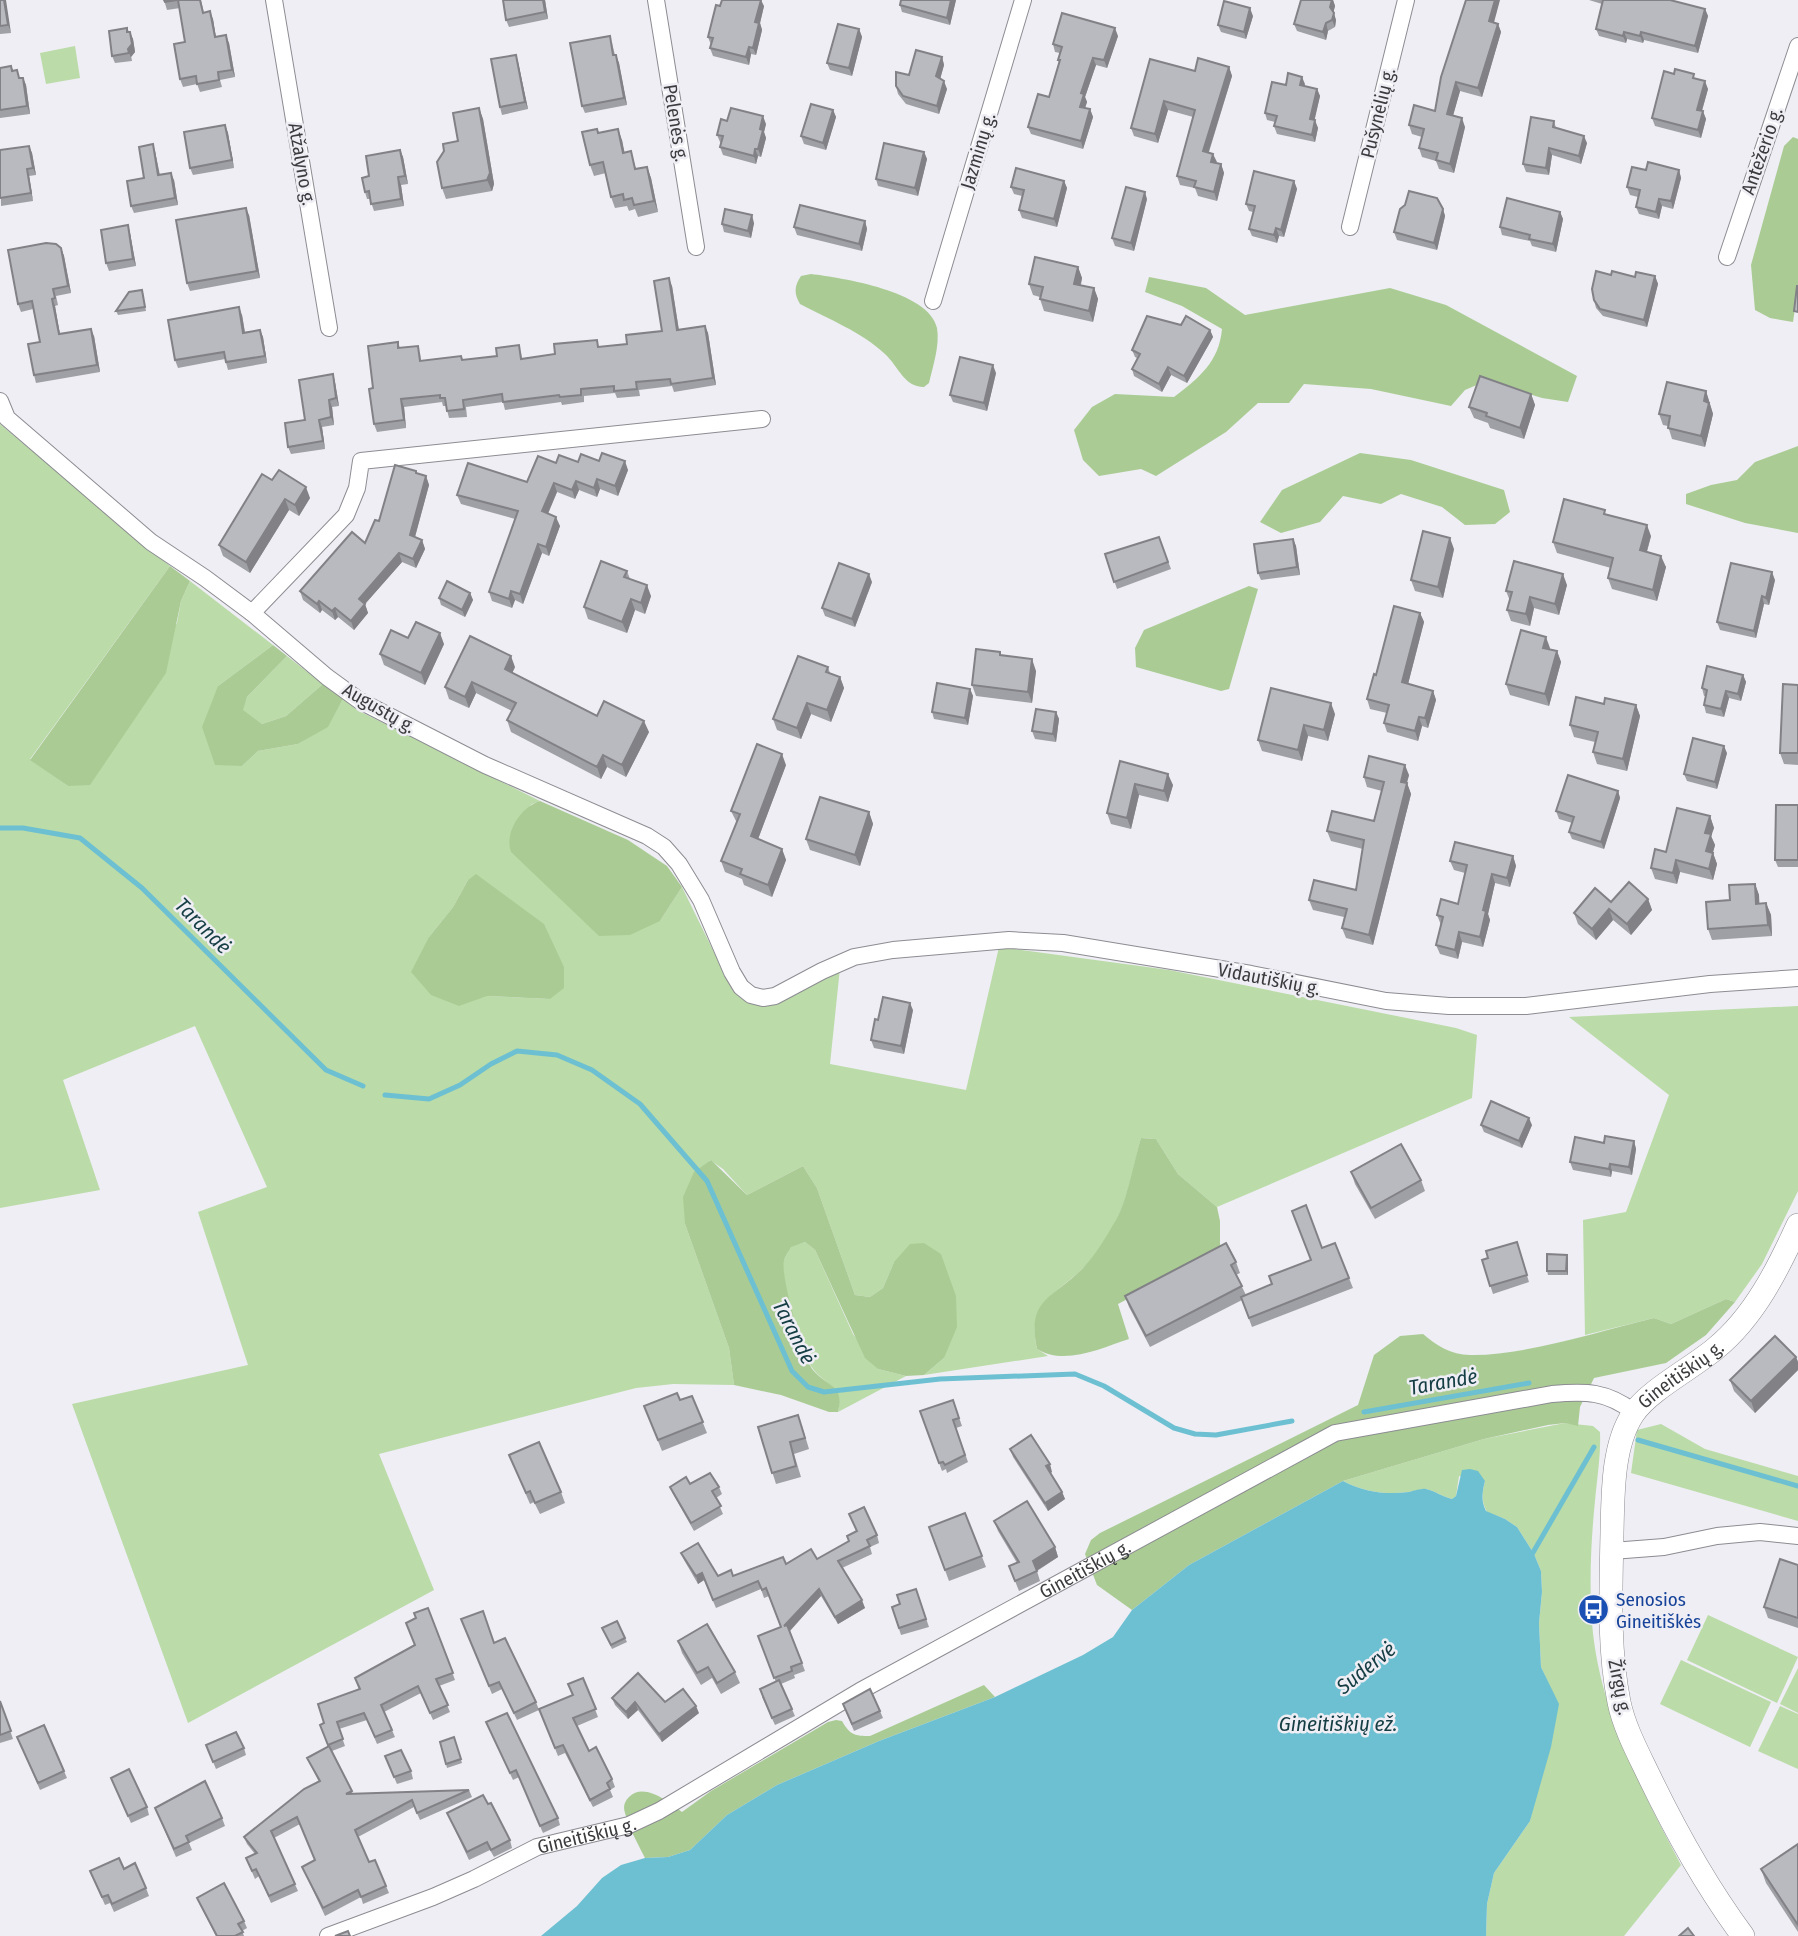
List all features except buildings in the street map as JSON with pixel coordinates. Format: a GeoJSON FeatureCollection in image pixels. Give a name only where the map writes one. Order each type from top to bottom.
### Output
{"type":"FeatureCollection","features":[{"type":"Feature","properties":{"kind":"street","name":"Atžalyno g."},"geometry":{"type":"LineString","coordinates":[[274,0],[329,328]]}},
{"type":"Feature","properties":{"kind":"street","name":"Pelenės g."},"geometry":{"type":"LineString","coordinates":[[656,0],[696,247]]}},
{"type":"Feature","properties":{"kind":"street","name":"Jazminų g."},"geometry":{"type":"LineString","coordinates":[[933,301],[1023,0]]}},
{"type":"Feature","properties":{"kind":"street","name":"Pušynėlių g."},"geometry":{"type":"LineString","coordinates":[[1350,227],[1406,0]]}},
{"type":"Feature","properties":{"kind":"street","name":"Antežerio g."},"geometry":{"type":"LineString","coordinates":[[1727,257],[1798,46]]}},
{"type":"Feature","properties":{"kind":"street","name":"Augustų g."},"geometry":{"type":"LineString","coordinates":[[0,401],[7,418],[151,542],[252,613],[327,677],[360,701],[485,765],[646,836],[663,847],[679,864],[701,900],[732,972],[741,988],[751,995]]}},
{"type":"Feature","properties":{"kind":"street"},"geometry":{"type":"LineString","coordinates":[[252,613],[346,515],[357,488],[361,461],[762,419]]}},
{"type":"Feature","properties":{"kind":"street","name":"Vidautiškių g."},"geometry":{"type":"LineString","coordinates":[[751,995],[763,998],[775,996],[854,957],[893,950],[1009,940],[1063,943],[1251,974],[1386,1001],[1449,1006],[1526,1006],[1710,984],[1798,978]]}},
{"type":"Feature","properties":{"kind":"street","name":"Gineitiškių g."},"geometry":{"type":"LineString","coordinates":[[328,1936],[433,1897],[537,1847],[629,1825],[659,1811],[860,1692],[1335,1433],[1552,1394],[1581,1392],[1618,1399],[1634,1412],[1718,1347],[1738,1326],[1771,1279],[1798,1225]]}},
{"type":"Feature","properties":{"kind":"street","name":"Žirgų g."},"geometry":{"type":"LineString","coordinates":[[1634,1412],[1624,1432],[1617,1463],[1613,1503],[1610,1595],[1619,1704],[1639,1755],[1670,1817],[1709,1886],[1743,1936]]}},
{"type":"Feature","properties":{"kind":"street"},"geometry":{"type":"LineString","coordinates":[[1612,1551],[1664,1547],[1717,1536],[1760,1532],[1798,1536]]}},
{"type":"Feature","properties":{"kind":"green space"},"geometry":{"type":"Polygon","coordinates":[[[75,46],[80,78],[46,84],[40,53],[75,46]]]}},
{"type":"Feature","properties":{"kind":"green space"},"geometry":{"type":"Polygon","coordinates":[[[1793,137],[1798,139],[1798,288],[1793,322],[1770,318],[1755,310],[1751,265],[1784,146],[1793,137]]]}},
{"type":"Feature","properties":{"kind":"green space"},"geometry":{"type":"Polygon","coordinates":[[[811,274],[883,289],[902,296],[931,315],[937,328],[938,341],[929,383],[924,387],[911,384],[876,346],[800,304],[796,293],[797,283],[801,276],[811,274]]]}},
{"type":"Feature","properties":{"kind":"green space"},"geometry":{"type":"Polygon","coordinates":[[[1149,277],[1206,288],[1245,315],[1390,288],[1446,305],[1577,376],[1568,402],[1542,398],[1486,381],[1465,390],[1451,406],[1371,389],[1304,384],[1289,403],[1258,403],[1226,432],[1156,476],[1141,469],[1099,476],[1083,460],[1074,430],[1092,407],[1115,394],[1174,397],[1206,368],[1220,341],[1222,329],[1182,306],[1145,292],[1149,277]]]}},
{"type":"Feature","properties":{"kind":"green space"},"geometry":{"type":"Polygon","coordinates":[[[0,424],[170,566],[30,759],[68,786],[177,623],[181,601],[190,581],[273,645],[218,686],[242,766],[258,751],[298,744],[328,726],[343,699],[357,710],[540,801],[532,804],[516,821],[660,921],[682,887],[733,991],[745,1001],[760,1003],[840,968],[830,1064],[966,1090],[999,947],[1169,970],[1456,1028],[1477,1035],[1472,1098],[1217,1207],[1178,1174],[1156,1139],[1141,1138],[1125,1198],[1111,1231],[1081,1270],[1052,1295],[1039,1311],[1035,1334],[1037,1349],[1048,1356],[924,1375],[944,1358],[894,1262],[883,1288],[870,1297],[855,1295],[817,1188],[803,1166],[747,1195],[723,1169],[710,1160],[685,1224],[729,1348],[734,1385],[673,1384],[636,1388],[379,1454],[434,1590],[188,1723],[72,1404],[248,1365],[198,1212],[267,1187],[195,1026],[63,1080],[100,1190],[0,1208],[0,424]],[[468,880],[453,907],[429,937],[487,996],[550,999],[468,880]]]}},
{"type":"Feature","properties":{"kind":"green space"},"geometry":{"type":"Polygon","coordinates":[[[1798,446],[1798,533],[1745,523],[1686,504],[1686,494],[1737,480],[1755,462],[1798,446]]]}},
{"type":"Feature","properties":{"kind":"green space"},"geometry":{"type":"Polygon","coordinates":[[[1360,453],[1411,460],[1504,490],[1510,512],[1495,524],[1465,525],[1442,507],[1401,494],[1381,504],[1343,496],[1320,522],[1281,533],[1260,522],[1282,490],[1360,453]]]}},
{"type":"Feature","properties":{"kind":"green space"},"geometry":{"type":"Polygon","coordinates":[[[170,566],[190,581],[181,601],[166,673],[90,785],[68,786],[30,760],[170,566]]]}},
{"type":"Feature","properties":{"kind":"green space"},"geometry":{"type":"Polygon","coordinates":[[[1249,586],[1258,589],[1229,689],[1221,691],[1136,667],[1135,648],[1144,630],[1249,586]]]}},
{"type":"Feature","properties":{"kind":"green space"},"geometry":{"type":"Polygon","coordinates":[[[273,645],[287,656],[247,697],[243,710],[262,724],[286,716],[323,684],[343,699],[328,727],[298,744],[258,751],[242,766],[215,765],[202,727],[218,686],[273,645]]]}},
{"type":"Feature","properties":{"kind":"green space"},"geometry":{"type":"Polygon","coordinates":[[[287,656],[323,684],[286,716],[262,724],[242,710],[247,697],[287,656]]]}},
{"type":"Feature","properties":{"kind":"green space"},"geometry":{"type":"Polygon","coordinates":[[[540,801],[628,840],[667,866],[682,887],[660,921],[630,935],[599,936],[511,852],[510,836],[516,821],[526,809],[540,801]]]}},
{"type":"Feature","properties":{"kind":"green space"},"geometry":{"type":"Polygon","coordinates":[[[476,874],[544,924],[564,967],[564,988],[550,999],[487,996],[459,1006],[431,995],[411,972],[429,937],[453,907],[468,880],[476,874]]]}},
{"type":"Feature","properties":{"kind":"green space"},"geometry":{"type":"Polygon","coordinates":[[[1798,1006],[1798,1191],[1762,1264],[1735,1302],[1726,1299],[1671,1324],[1654,1318],[1585,1335],[1583,1220],[1626,1212],[1669,1095],[1569,1017],[1798,1006]]]}},
{"type":"Feature","properties":{"kind":"green space"},"geometry":{"type":"Polygon","coordinates":[[[1141,1138],[1156,1139],[1178,1174],[1217,1207],[1220,1250],[1118,1304],[1129,1339],[1071,1356],[1048,1354],[1037,1349],[1035,1319],[1039,1309],[1052,1294],[1083,1268],[1112,1226],[1124,1202],[1141,1138]]]}},
{"type":"Feature","properties":{"kind":"green space"},"geometry":{"type":"Polygon","coordinates":[[[711,1160],[747,1195],[803,1166],[817,1188],[855,1295],[870,1297],[883,1288],[894,1262],[910,1244],[924,1243],[941,1254],[956,1296],[957,1327],[944,1358],[924,1375],[906,1376],[878,1369],[865,1358],[815,1250],[805,1242],[791,1247],[785,1257],[786,1282],[804,1350],[813,1370],[837,1391],[840,1403],[838,1412],[829,1412],[781,1395],[734,1385],[729,1348],[685,1224],[683,1197],[694,1172],[711,1160]]]}},
{"type":"Feature","properties":{"kind":"green space"},"geometry":{"type":"Polygon","coordinates":[[[805,1242],[815,1250],[853,1334],[878,1369],[906,1376],[838,1412],[836,1391],[817,1374],[808,1361],[786,1288],[783,1266],[785,1258],[791,1246],[805,1242]]]}},
{"type":"Feature","properties":{"kind":"green space"},"geometry":{"type":"Polygon","coordinates":[[[1726,1299],[1735,1302],[1706,1335],[1666,1363],[1594,1378],[1580,1407],[1578,1426],[1565,1423],[1548,1425],[1484,1439],[1343,1481],[1189,1565],[1132,1610],[1097,1585],[1085,1554],[1091,1540],[1100,1533],[1358,1405],[1374,1355],[1400,1336],[1423,1334],[1456,1353],[1491,1354],[1562,1342],[1654,1318],[1671,1324],[1726,1299]]]}},
{"type":"Feature","properties":{"kind":"green space"},"geometry":{"type":"Polygon","coordinates":[[[1565,1423],[1593,1426],[1600,1432],[1591,1577],[1596,1655],[1603,1687],[1624,1748],[1681,1865],[1624,1936],[1486,1936],[1487,1904],[1494,1873],[1530,1821],[1558,1704],[1541,1667],[1541,1571],[1517,1527],[1487,1512],[1483,1497],[1485,1481],[1459,1476],[1456,1496],[1452,1499],[1426,1489],[1384,1493],[1359,1488],[1343,1481],[1484,1439],[1565,1423]]]}},
{"type":"Feature","properties":{"kind":"green space"},"geometry":{"type":"Polygon","coordinates":[[[1661,1424],[1705,1449],[1798,1476],[1798,1521],[1631,1473],[1637,1430],[1661,1424]]]}},
{"type":"Feature","properties":{"kind":"green space"},"geometry":{"type":"Polygon","coordinates":[[[1708,1615],[1798,1657],[1777,1703],[1687,1660],[1708,1615]]]}},
{"type":"Feature","properties":{"kind":"green space"},"geometry":{"type":"Polygon","coordinates":[[[1681,1660],[1771,1702],[1750,1747],[1660,1704],[1681,1660]]]}},
{"type":"Feature","properties":{"kind":"green space"},"geometry":{"type":"Polygon","coordinates":[[[1798,1668],[1798,1713],[1780,1704],[1798,1668]]]}},
{"type":"Feature","properties":{"kind":"green space"},"geometry":{"type":"Polygon","coordinates":[[[984,1685],[995,1697],[879,1741],[777,1785],[727,1815],[690,1850],[668,1857],[645,1858],[624,1811],[629,1797],[642,1792],[656,1795],[682,1812],[711,1791],[828,1722],[842,1721],[853,1734],[870,1736],[984,1685]]]}},
{"type":"Feature","properties":{"kind":"green space"},"geometry":{"type":"Polygon","coordinates":[[[1780,1706],[1798,1714],[1798,1769],[1758,1751],[1780,1706]]]}},
{"type":"Feature","properties":{"kind":"water","name":"Gineitiškių ež."},"geometry":{"type":"Polygon","coordinates":[[[1462,1470],[1478,1471],[1485,1481],[1482,1497],[1486,1511],[1517,1527],[1541,1571],[1541,1667],[1559,1704],[1551,1747],[1530,1821],[1494,1873],[1487,1904],[1486,1936],[541,1936],[577,1906],[602,1878],[621,1865],[645,1858],[668,1857],[690,1850],[727,1815],[777,1785],[879,1741],[995,1697],[1083,1655],[1113,1637],[1132,1610],[1189,1565],[1343,1481],[1359,1488],[1384,1493],[1426,1489],[1452,1499],[1456,1496],[1462,1470]]]}},
{"type":"Feature","properties":{"kind":"waterway","name":"Tarandė"},"geometry":{"type":"LineString","coordinates":[[0,828],[23,828],[80,838],[142,888],[326,1070],[363,1086]]}},
{"type":"Feature","properties":{"kind":"waterway","name":"Tarandė"},"geometry":{"type":"LineString","coordinates":[[385,1095],[429,1099],[460,1085],[491,1064],[517,1051],[557,1055],[592,1070],[640,1104],[707,1181],[792,1371],[808,1387],[824,1392],[940,1379],[1075,1374],[1104,1386],[1174,1428],[1195,1434],[1216,1435],[1292,1421]]}},
{"type":"Feature","properties":{"kind":"waterway","name":"Tarandė"},"geometry":{"type":"LineString","coordinates":[[1364,1412],[1529,1383]]}},
{"type":"Feature","properties":{"kind":"waterway","name":"Sudervė"},"geometry":{"type":"LineString","coordinates":[[1638,1440],[1798,1486]]}},
{"type":"Feature","properties":{"kind":"waterway","name":"Sudervė"},"geometry":{"type":"LineString","coordinates":[[1531,1556],[1594,1447]]}},
{"type":"Feature","properties":{"kind":"place","name":"Senosios Gineitiškės"},"geometry":{"type":"Point","coordinates":[1593,1610]}}]}
